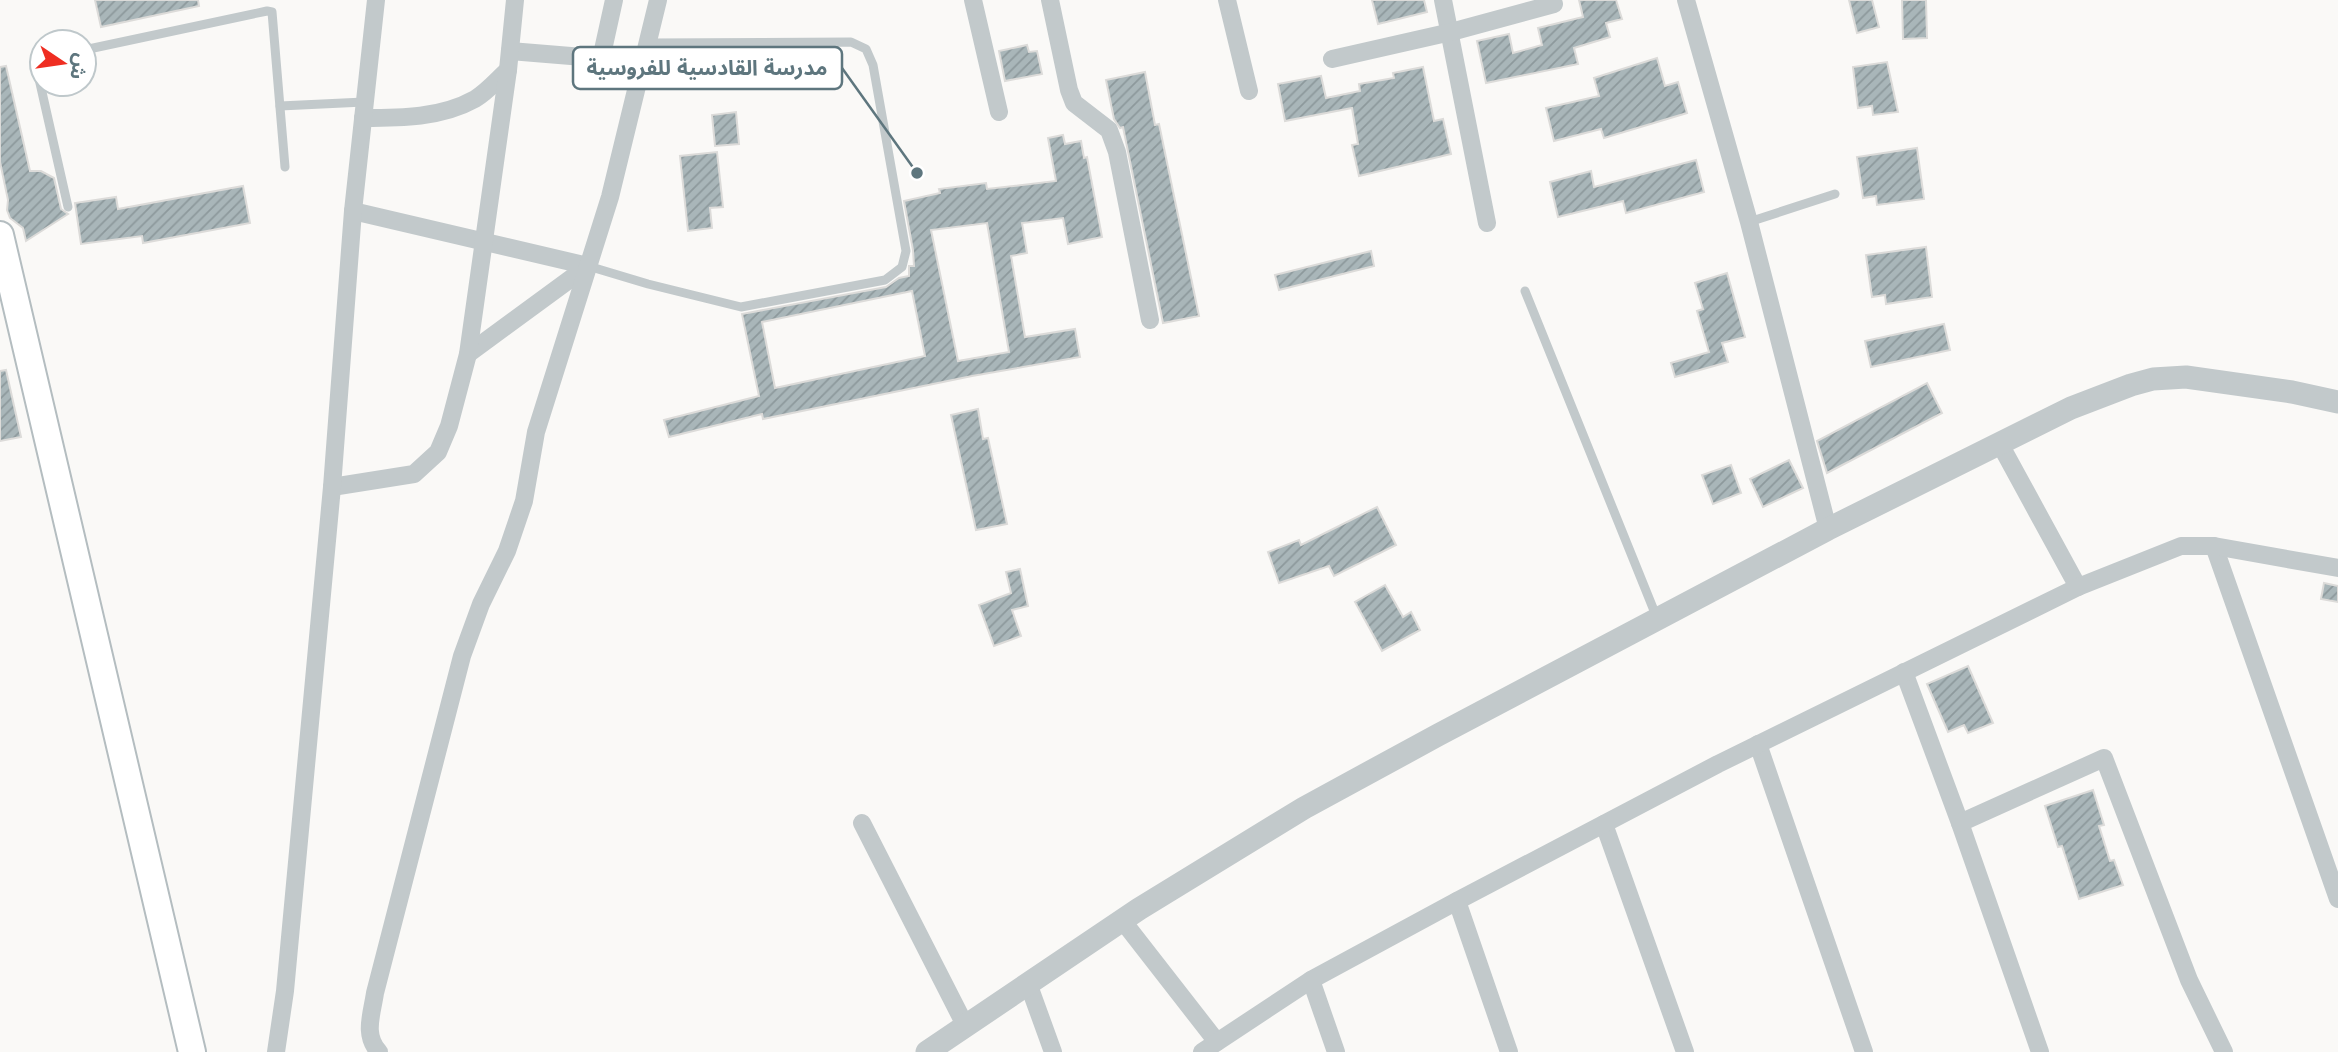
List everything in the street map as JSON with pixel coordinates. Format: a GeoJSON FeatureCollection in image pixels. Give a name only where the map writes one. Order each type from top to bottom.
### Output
{"type":"FeatureCollection","features":[{"type":"Feature","properties":{"kind":"main road"},"geometry":{"type":"LineString","coordinates":[[0,235],[6,291],[192,1052]]}},
{"type":"Feature","properties":{"kind":"street"},"geometry":{"type":"LineString","coordinates":[[276,1052],[285,991],[332,487],[354,211],[376,0]]}},
{"type":"Feature","properties":{"kind":"street"},"geometry":{"type":"LineString","coordinates":[[332,487],[414,474],[438,452],[449,426],[468,354],[508,70],[515,0]]}},
{"type":"Feature","properties":{"kind":"street"},"geometry":{"type":"LineString","coordinates":[[601,59],[614,0]]}},
{"type":"Feature","properties":{"kind":"street"},"geometry":{"type":"LineString","coordinates":[[379,1052],[371,1043],[369,1034],[375,993],[462,656],[481,604],[507,551],[524,501],[536,432],[610,197],[658,0]]}},
{"type":"Feature","properties":{"kind":"street"},"geometry":{"type":"LineString","coordinates":[[973,0],[999,112]]}},
{"type":"Feature","properties":{"kind":"street"},"geometry":{"type":"LineString","coordinates":[[1050,0],[1074,103],[1109,130],[1117,152],[1150,320]]}},
{"type":"Feature","properties":{"kind":"street"},"geometry":{"type":"LineString","coordinates":[[1227,0],[1249,91]]}},
{"type":"Feature","properties":{"kind":"street"},"geometry":{"type":"LineString","coordinates":[[1443,0],[1488,223]]}},
{"type":"Feature","properties":{"kind":"street"},"geometry":{"type":"LineString","coordinates":[[1686,0],[1749,222],[1828,529]]}},
{"type":"Feature","properties":{"kind":"street"},"geometry":{"type":"LineString","coordinates":[[1332,59],[1451,32],[1554,4]]}},
{"type":"Feature","properties":{"kind":"street"},"geometry":{"type":"LineString","coordinates":[[510,51],[644,62]]}},
{"type":"Feature","properties":{"kind":"street"},"geometry":{"type":"LineString","coordinates":[[364,110],[390,118],[445,112],[477,98],[508,70]]}},
{"type":"Feature","properties":{"kind":"street"},"geometry":{"type":"LineString","coordinates":[[354,211],[588,265]]}},
{"type":"Feature","properties":{"kind":"street"},"geometry":{"type":"LineString","coordinates":[[468,354],[588,265]]}},
{"type":"Feature","properties":{"kind":"street"},"geometry":{"type":"LineString","coordinates":[[927,1052],[1122,920],[1304,808],[1828,529],[2071,408],[2153,379],[2186,377],[2214,379],[2338,402]]}},
{"type":"Feature","properties":{"kind":"street"},"geometry":{"type":"LineString","coordinates":[[2000,444],[2078,587]]}},
{"type":"Feature","properties":{"kind":"street"},"geometry":{"type":"LineString","coordinates":[[1122,920],[1209,1047],[1311,981],[1457,901],[1758,744],[2078,587],[2181,545],[2214,546],[2338,568]]}},
{"type":"Feature","properties":{"kind":"street"},"geometry":{"type":"LineString","coordinates":[[2214,546],[2338,899]]}},
{"type":"Feature","properties":{"kind":"street"},"geometry":{"type":"LineString","coordinates":[[1904,672],[2040,1052]]}},
{"type":"Feature","properties":{"kind":"street"},"geometry":{"type":"LineString","coordinates":[[1758,744],[1864,1052]]}},
{"type":"Feature","properties":{"kind":"street"},"geometry":{"type":"LineString","coordinates":[[1960,823],[2104,758],[2189,981],[2224,1052]]}},
{"type":"Feature","properties":{"kind":"street"},"geometry":{"type":"LineString","coordinates":[[862,823],[965,1026]]}},
{"type":"Feature","properties":{"kind":"street"},"geometry":{"type":"LineString","coordinates":[[1604,824],[1685,1052]]}},
{"type":"Feature","properties":{"kind":"street"},"geometry":{"type":"LineString","coordinates":[[1457,901],[1509,1052]]}},
{"type":"Feature","properties":{"kind":"street"},"geometry":{"type":"LineString","coordinates":[[1311,981],[1336,1052]]}},
{"type":"Feature","properties":{"kind":"street"},"geometry":{"type":"LineString","coordinates":[[1028,982],[1053,1052]]}},
{"type":"Feature","properties":{"kind":"lane"},"geometry":{"type":"LineString","coordinates":[[98,47],[272,12],[285,167]]}},
{"type":"Feature","properties":{"kind":"lane"},"geometry":{"type":"LineString","coordinates":[[588,265],[648,284],[741,307],[884,280],[902,267],[906,251],[873,65],[866,49],[851,42],[649,43]]}},
{"type":"Feature","properties":{"kind":"lane"},"geometry":{"type":"LineString","coordinates":[[43,98],[68,207]]}},
{"type":"Feature","properties":{"kind":"lane"},"geometry":{"type":"LineString","coordinates":[[280,106],[364,110]]}},
{"type":"Feature","properties":{"kind":"lane"},"geometry":{"type":"LineString","coordinates":[[1749,222],[1835,194]]}},
{"type":"Feature","properties":{"kind":"lane"},"geometry":{"type":"LineString","coordinates":[[1525,291],[1657,620]]}},
{"type":"Feature","properties":{"kind":"building"},"geometry":{"type":"Polygon","coordinates":[[[95,0],[198,0],[199,6],[101,27],[95,0]]]}},
{"type":"Feature","properties":{"kind":"building"},"geometry":{"type":"Polygon","coordinates":[[[1372,0],[1424,0],[1427,12],[1378,24],[1372,0]]]}},
{"type":"Feature","properties":{"kind":"building"},"geometry":{"type":"Polygon","coordinates":[[[1579,0],[1616,0],[1622,19],[1606,23],[1610,37],[1574,48],[1578,64],[1486,83],[1477,41],[1509,34],[1513,53],[1542,45],[1538,28],[1583,17],[1579,0]]]}},
{"type":"Feature","properties":{"kind":"building"},"geometry":{"type":"Polygon","coordinates":[[[1849,0],[1872,0],[1879,27],[1857,33],[1849,0]]]}},
{"type":"Feature","properties":{"kind":"building"},"geometry":{"type":"Polygon","coordinates":[[[1902,0],[1926,0],[1927,38],[1903,39],[1902,0]]]}},
{"type":"Feature","properties":{"kind":"building"},"geometry":{"type":"Polygon","coordinates":[[[1027,45],[1029,52],[1037,51],[1042,74],[1005,81],[999,51],[1027,45]]]}},
{"type":"Feature","properties":{"kind":"building"},"geometry":{"type":"Polygon","coordinates":[[[1657,58],[1665,86],[1678,82],[1687,113],[1604,138],[1601,129],[1554,141],[1546,108],[1599,96],[1594,78],[1657,58]]]}},
{"type":"Feature","properties":{"kind":"building"},"geometry":{"type":"Polygon","coordinates":[[[1887,62],[1898,112],[1873,115],[1872,106],[1858,108],[1853,67],[1887,62]]]}},
{"type":"Feature","properties":{"kind":"building"},"geometry":{"type":"Polygon","coordinates":[[[6,66],[30,171],[41,171],[54,178],[61,209],[68,214],[26,241],[23,228],[10,218],[7,210],[8,200],[0,162],[0,67],[6,66]]]}},
{"type":"Feature","properties":{"kind":"building"},"geometry":{"type":"Polygon","coordinates":[[[1423,67],[1434,121],[1443,119],[1451,154],[1359,176],[1352,145],[1358,144],[1352,108],[1285,121],[1278,84],[1321,76],[1326,98],[1360,91],[1359,84],[1394,78],[1393,73],[1423,67]]]}},
{"type":"Feature","properties":{"kind":"building"},"geometry":{"type":"Polygon","coordinates":[[[1145,72],[1155,125],[1159,124],[1199,316],[1163,323],[1123,127],[1120,128],[1114,119],[1106,80],[1145,72]]]}},
{"type":"Feature","properties":{"kind":"building"},"geometry":{"type":"Polygon","coordinates":[[[736,112],[739,144],[715,146],[712,115],[736,112]]]}},
{"type":"Feature","properties":{"kind":"building"},"geometry":{"type":"Polygon","coordinates":[[[1063,135],[1065,144],[1081,141],[1084,158],[1087,157],[1102,237],[1068,244],[1063,218],[1022,223],[1027,253],[1011,256],[1025,337],[1075,329],[1080,357],[763,419],[762,414],[669,437],[664,420],[759,396],[742,314],[886,287],[899,278],[909,276],[909,266],[914,266],[913,250],[904,201],[940,193],[939,189],[986,183],[987,189],[1056,181],[1048,138],[1063,135]],[[987,223],[931,230],[958,361],[1009,352],[987,223]],[[912,291],[762,322],[775,388],[925,356],[912,291]]]}},
{"type":"Feature","properties":{"kind":"building"},"geometry":{"type":"Polygon","coordinates":[[[1917,148],[1924,199],[1877,205],[1876,196],[1863,198],[1857,157],[1917,148]]]}},
{"type":"Feature","properties":{"kind":"building"},"geometry":{"type":"Polygon","coordinates":[[[717,152],[723,207],[710,208],[712,228],[688,231],[680,156],[717,152]]]}},
{"type":"Feature","properties":{"kind":"building"},"geometry":{"type":"Polygon","coordinates":[[[1696,160],[1704,192],[1626,213],[1623,201],[1558,217],[1550,182],[1591,171],[1594,187],[1696,160]]]}},
{"type":"Feature","properties":{"kind":"building"},"geometry":{"type":"Polygon","coordinates":[[[243,186],[250,223],[143,243],[142,236],[81,244],[75,203],[116,197],[118,209],[243,186]]]}},
{"type":"Feature","properties":{"kind":"building"},"geometry":{"type":"Polygon","coordinates":[[[1926,247],[1932,297],[1886,304],[1885,295],[1872,297],[1866,255],[1926,247]]]}},
{"type":"Feature","properties":{"kind":"building"},"geometry":{"type":"Polygon","coordinates":[[[1371,251],[1374,266],[1279,290],[1275,275],[1371,251]]]}},
{"type":"Feature","properties":{"kind":"building"},"geometry":{"type":"Polygon","coordinates":[[[1727,273],[1745,337],[1722,343],[1728,362],[1675,377],[1671,363],[1709,352],[1697,311],[1703,309],[1695,283],[1727,273]]]}},
{"type":"Feature","properties":{"kind":"building"},"geometry":{"type":"Polygon","coordinates":[[[1944,324],[1950,350],[1871,367],[1865,341],[1944,324]]]}},
{"type":"Feature","properties":{"kind":"building"},"geometry":{"type":"Polygon","coordinates":[[[6,370],[21,437],[0,441],[0,371],[6,370]]]}},
{"type":"Feature","properties":{"kind":"building"},"geometry":{"type":"Polygon","coordinates":[[[1927,383],[1942,413],[1827,473],[1817,441],[1927,383]]]}},
{"type":"Feature","properties":{"kind":"building"},"geometry":{"type":"Polygon","coordinates":[[[978,409],[983,439],[988,438],[1007,524],[976,530],[951,415],[978,409]]]}},
{"type":"Feature","properties":{"kind":"building"},"geometry":{"type":"Polygon","coordinates":[[[1789,460],[1803,488],[1763,507],[1750,479],[1789,460]]]}},
{"type":"Feature","properties":{"kind":"building"},"geometry":{"type":"Polygon","coordinates":[[[1731,465],[1741,493],[1713,504],[1702,475],[1731,465]]]}},
{"type":"Feature","properties":{"kind":"building"},"geometry":{"type":"Polygon","coordinates":[[[1377,507],[1396,545],[1334,576],[1329,566],[1279,583],[1268,552],[1299,540],[1301,545],[1377,507]]]}},
{"type":"Feature","properties":{"kind":"building"},"geometry":{"type":"Polygon","coordinates":[[[1020,569],[1028,606],[1012,610],[1021,636],[994,646],[979,605],[1011,593],[1006,572],[1020,569]]]}},
{"type":"Feature","properties":{"kind":"building"},"geometry":{"type":"Polygon","coordinates":[[[2324,583],[2338,586],[2338,602],[2321,599],[2324,583]]]}},
{"type":"Feature","properties":{"kind":"building"},"geometry":{"type":"Polygon","coordinates":[[[1385,585],[1403,617],[1411,612],[1420,630],[1382,651],[1355,602],[1385,585]]]}},
{"type":"Feature","properties":{"kind":"building"},"geometry":{"type":"Polygon","coordinates":[[[1968,666],[1993,723],[1968,733],[1964,725],[1948,732],[1927,684],[1968,666]]]}},
{"type":"Feature","properties":{"kind":"building"},"geometry":{"type":"Polygon","coordinates":[[[2093,790],[2104,825],[2099,826],[2110,861],[2114,860],[2123,885],[2079,899],[2062,846],[2058,847],[2045,806],[2093,790]]]}},
{"type":"Feature","properties":{"kind":"place","name":"مدرسة القادسية للفروسية"},"geometry":{"type":"Point","coordinates":[917,173]}}]}
